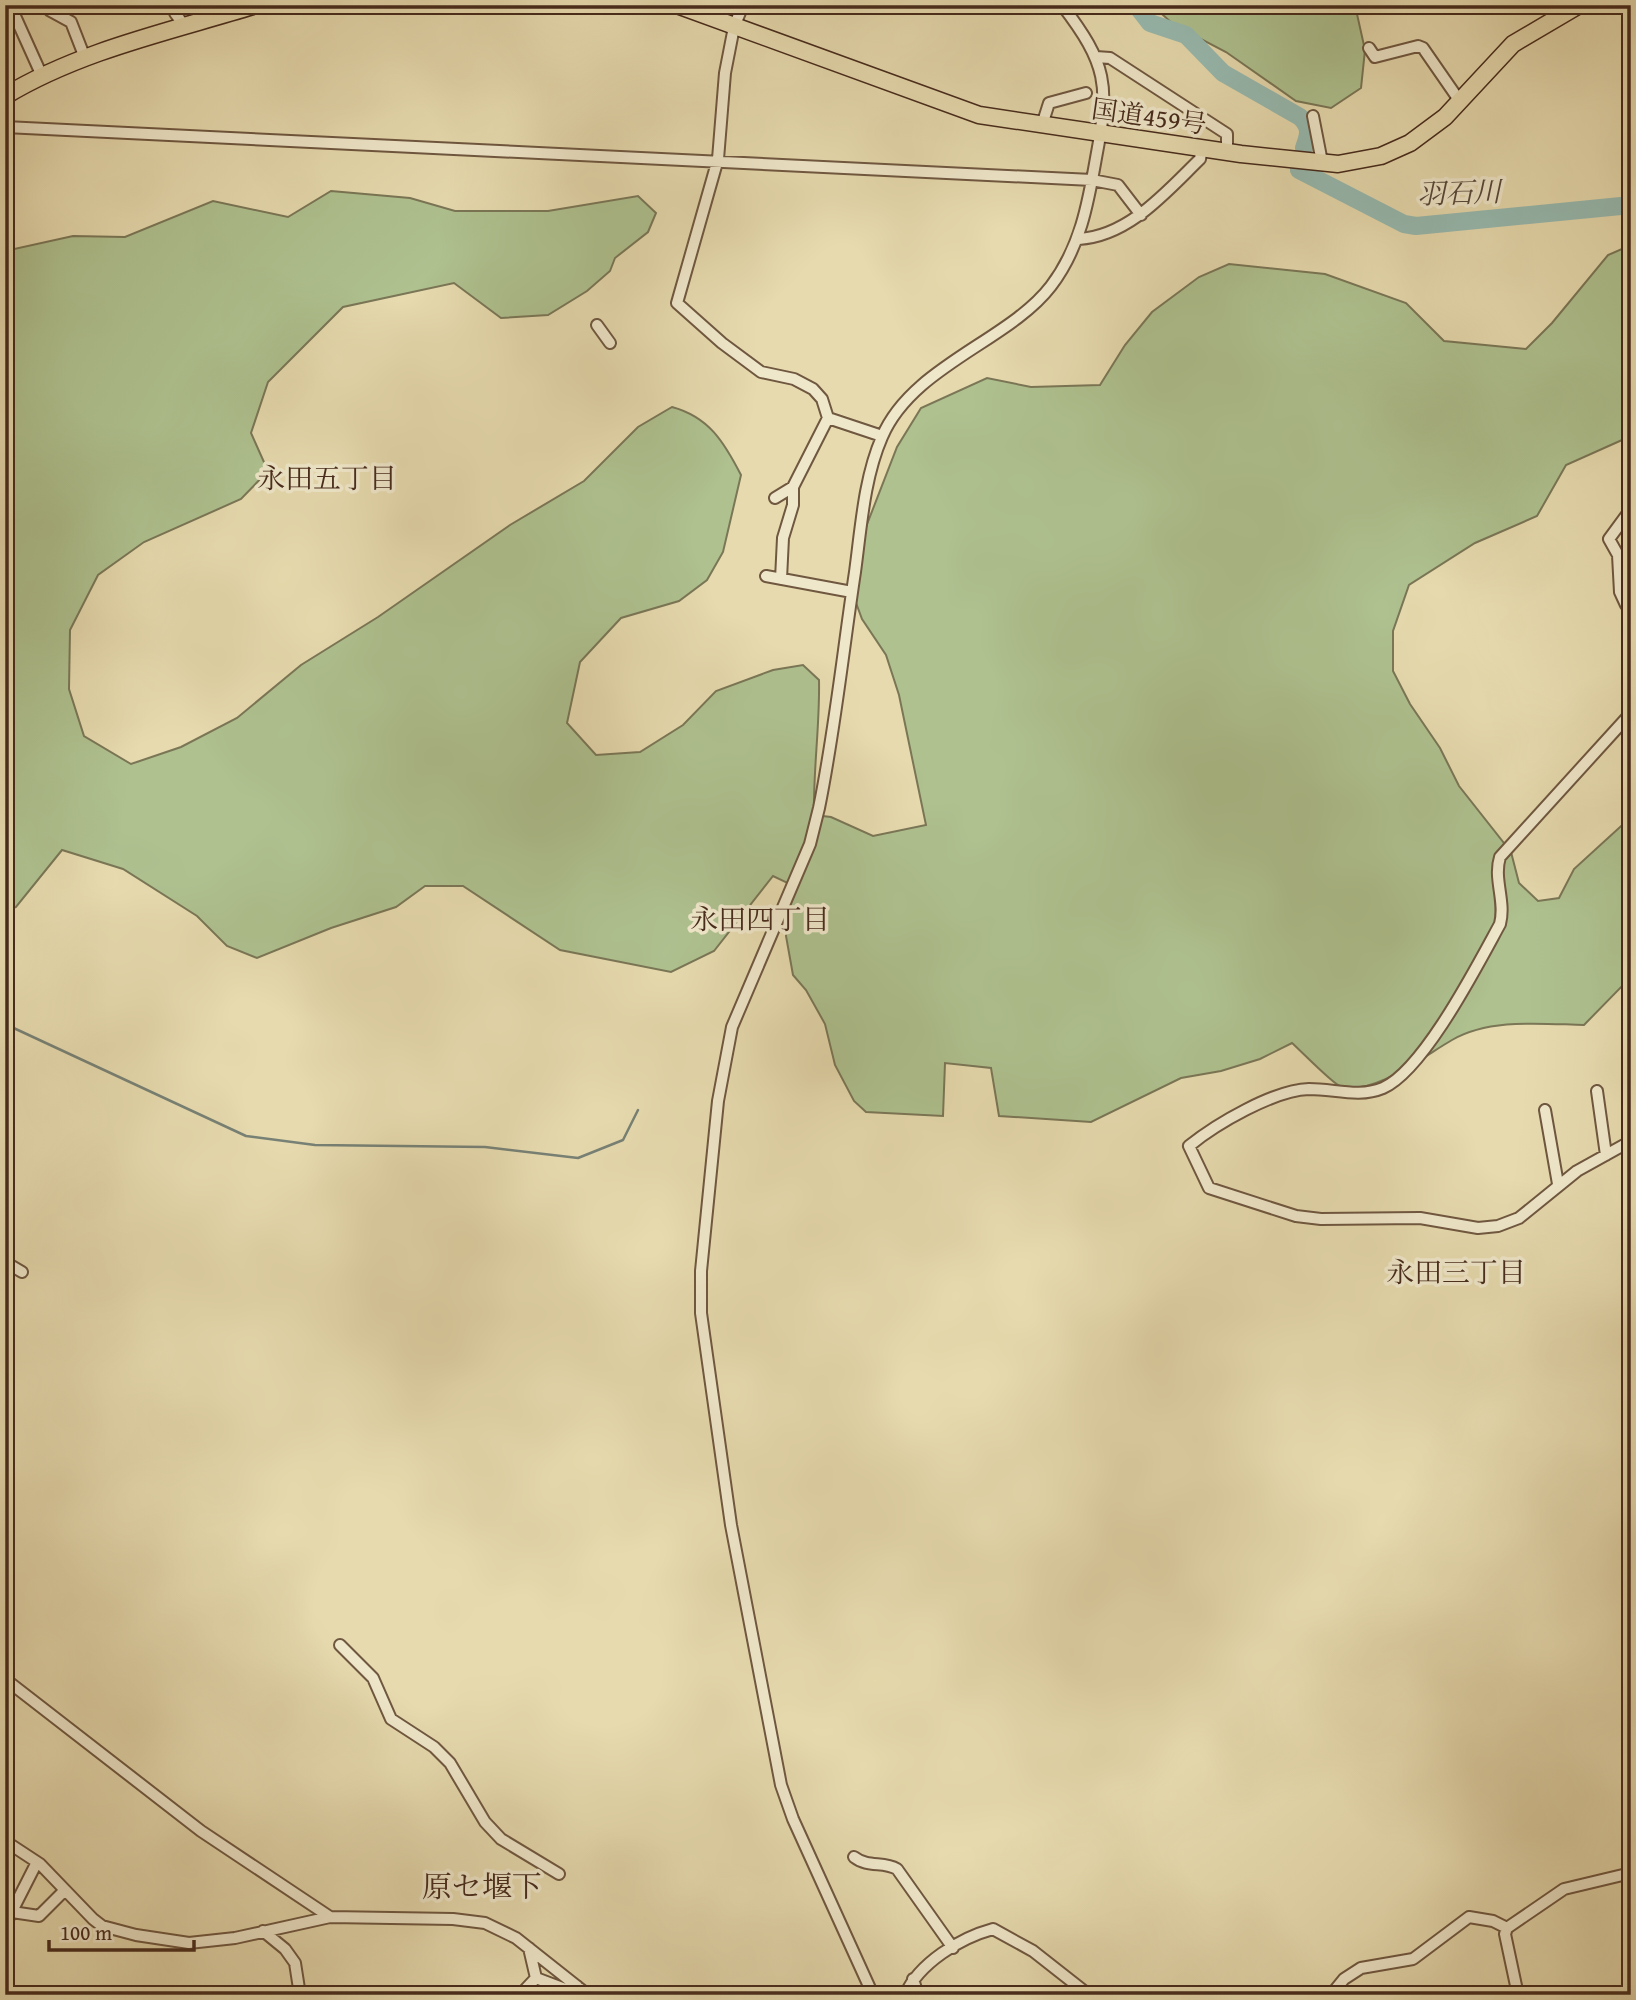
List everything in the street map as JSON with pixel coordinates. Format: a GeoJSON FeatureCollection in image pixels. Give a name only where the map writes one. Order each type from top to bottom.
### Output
{"type":"FeatureCollection","features":[{"type":"Feature","properties":{"kind":"highway"},"geometry":{"type":"LineString","coordinates":[[5,96],[42,76],[85,58],[256,5]]}},
{"type":"Feature","properties":{"kind":"highway","name":"国道459号"},"geometry":{"type":"LineString","coordinates":[[677,5],[979,115],[1227,152],[1338,163],[1381,156],[1397,149],[1445,117],[1513,44],[1579,5]]}},
{"type":"Feature","properties":{"kind":"street"},"geometry":{"type":"LineString","coordinates":[[10,5],[42,76]]}},
{"type":"Feature","properties":{"kind":"street"},"geometry":{"type":"LineString","coordinates":[[743,5],[734,27],[725,73],[718,163],[688,272],[676,301],[678,306],[761,372],[794,379],[813,389],[822,399],[828,418],[793,487],[793,505],[783,538],[781,579]]}},
{"type":"Feature","properties":{"kind":"street"},"geometry":{"type":"LineString","coordinates":[[873,1995],[793,1819],[781,1785],[731,1525],[701,1313],[701,1271],[718,1101],[732,1027],[813,832],[828,762],[864,502],[882,436],[905,404],[935,375],[1035,302],[1050,287],[1079,239],[1101,132],[1104,99],[1091,44],[1062,5]]}},
{"type":"Feature","properties":{"kind":"street"},"geometry":{"type":"LineString","coordinates":[[49,10],[71,22],[85,58]]}},
{"type":"Feature","properties":{"kind":"street"},"geometry":{"type":"LineString","coordinates":[[175,13],[185,27]]}},
{"type":"Feature","properties":{"kind":"street"},"geometry":{"type":"LineString","coordinates":[[1369,48],[1375,57],[1418,46],[1423,48],[1459,100]]}},
{"type":"Feature","properties":{"kind":"street"},"geometry":{"type":"LineString","coordinates":[[1096,57],[1110,58],[1227,134],[1227,152]]}},
{"type":"Feature","properties":{"kind":"street"},"geometry":{"type":"LineString","coordinates":[[1042,125],[1049,103],[1086,93]]}},
{"type":"Feature","properties":{"kind":"street"},"geometry":{"type":"LineString","coordinates":[[1314,116],[1322,162]]}},
{"type":"Feature","properties":{"kind":"street"},"geometry":{"type":"LineString","coordinates":[[5,127],[1092,180],[1118,185],[1141,215]]}},
{"type":"Feature","properties":{"kind":"street"},"geometry":{"type":"LineString","coordinates":[[1079,239],[1090,239],[1141,215],[1200,159],[1202,148]]}},
{"type":"Feature","properties":{"kind":"street"},"geometry":{"type":"LineString","coordinates":[[597,325],[610,342]]}},
{"type":"Feature","properties":{"kind":"street"},"geometry":{"type":"LineString","coordinates":[[828,418],[882,436]]}},
{"type":"Feature","properties":{"kind":"street"},"geometry":{"type":"LineString","coordinates":[[775,498],[793,487]]}},
{"type":"Feature","properties":{"kind":"street"},"geometry":{"type":"LineString","coordinates":[[1626,606],[1620,592],[1618,555],[1609,539],[1631,509]]}},
{"type":"Feature","properties":{"kind":"street"},"geometry":{"type":"LineString","coordinates":[[766,576],[852,592]]}},
{"type":"Feature","properties":{"kind":"street"},"geometry":{"type":"LineString","coordinates":[[1629,1143],[1558,1184],[1530,1211],[1498,1226],[1478,1228],[1420,1218],[1321,1219],[1296,1216],[1209,1188],[1189,1146],[1240,1114],[1294,1092],[1309,1089],[1369,1092],[1383,1088],[1404,1074],[1425,1048],[1500,924],[1502,915],[1497,872],[1500,857],[1631,713]]}},
{"type":"Feature","properties":{"kind":"street"},"geometry":{"type":"LineString","coordinates":[[1597,1091],[1606,1155]]}},
{"type":"Feature","properties":{"kind":"street"},"geometry":{"type":"LineString","coordinates":[[1545,1111],[1558,1184]]}},
{"type":"Feature","properties":{"kind":"street"},"geometry":{"type":"LineString","coordinates":[[5,1262],[22,1272]]}},
{"type":"Feature","properties":{"kind":"street"},"geometry":{"type":"LineString","coordinates":[[340,1645],[373,1678],[391,1719],[434,1747],[450,1763],[485,1822],[501,1839],[559,1874]]}},
{"type":"Feature","properties":{"kind":"street"},"geometry":{"type":"LineString","coordinates":[[5,1679],[201,1831],[330,1917]]}},
{"type":"Feature","properties":{"kind":"street"},"geometry":{"type":"LineString","coordinates":[[5,1841],[37,1862],[78,1906],[102,1926],[136,1935],[190,1943],[330,1917],[384,1916],[485,1923],[499,1927],[588,1995]]}},
{"type":"Feature","properties":{"kind":"street"},"geometry":{"type":"LineString","coordinates":[[854,1857],[866,1865],[889,1865],[897,1869],[953,1948]]}},
{"type":"Feature","properties":{"kind":"street"},"geometry":{"type":"LineString","coordinates":[[5,1924],[37,1862]]}},
{"type":"Feature","properties":{"kind":"street"},"geometry":{"type":"LineString","coordinates":[[1518,1995],[1505,1934],[1507,1928],[1564,1889],[1631,1873]]}},
{"type":"Feature","properties":{"kind":"street"},"geometry":{"type":"LineString","coordinates":[[12,1912],[39,1916],[65,1890]]}},
{"type":"Feature","properties":{"kind":"street"},"geometry":{"type":"LineString","coordinates":[[1331,1995],[1344,1979],[1361,1968],[1413,1959],[1469,1917],[1493,1921],[1507,1928]]}},
{"type":"Feature","properties":{"kind":"street"},"geometry":{"type":"LineString","coordinates":[[263,1931],[285,1949],[295,1963],[300,1995]]}},
{"type":"Feature","properties":{"kind":"street"},"geometry":{"type":"LineString","coordinates":[[905,1995],[913,1979],[926,1965],[986,1931],[1002,1931],[1033,1951],[1089,1995]]}},
{"type":"Feature","properties":{"kind":"street"},"geometry":{"type":"LineString","coordinates":[[529,1948],[536,1979]]}},
{"type":"Feature","properties":{"kind":"street"},"geometry":{"type":"LineString","coordinates":[[536,1979],[565,1989],[577,1986]]}},
{"type":"Feature","properties":{"kind":"street"},"geometry":{"type":"LineString","coordinates":[[520,1995],[536,1979]]}},
{"type":"Feature","properties":{"kind":"street"},"geometry":{"type":"LineString","coordinates":[[913,1979],[918,1995]]}},
{"type":"Feature","properties":{"kind":"green space"},"geometry":{"type":"Polygon","coordinates":[[[1152,5],[1355,5],[1365,50],[1361,88],[1331,108],[1296,101],[1226,52],[1174,25],[1152,5]]]}},
{"type":"Feature","properties":{"kind":"green space"},"geometry":{"type":"Polygon","coordinates":[[[331,191],[410,198],[455,211],[548,211],[638,196],[656,213],[648,232],[615,258],[610,271],[587,291],[548,315],[501,318],[454,283],[343,307],[268,382],[251,433],[268,471],[241,499],[144,542],[98,575],[70,630],[69,689],[84,736],[131,764],[181,747],[237,718],[301,665],[378,617],[510,525],[584,481],[638,427],[672,407],[685,411],[706,424],[728,452],[741,475],[723,552],[707,580],[679,601],[621,618],[580,662],[567,723],[596,755],[640,752],[683,725],[716,691],[773,670],[803,665],[819,680],[814,815],[831,817],[873,836],[926,825],[899,695],[886,655],[862,619],[852,592],[864,532],[897,447],[921,408],[987,378],[1031,387],[1100,385],[1125,345],[1152,312],[1199,277],[1229,264],[1325,274],[1406,303],[1444,341],[1526,349],[1552,323],[1608,255],[1631,245],[1631,436],[1566,465],[1537,516],[1475,543],[1409,585],[1393,631],[1393,671],[1410,704],[1440,748],[1459,786],[1511,852],[1519,883],[1538,901],[1559,898],[1574,869],[1631,817],[1631,990],[1624,984],[1584,1025],[1516,1024],[1483,1028],[1452,1040],[1398,1073],[1367,1086],[1353,1088],[1336,1084],[1292,1043],[1260,1059],[1221,1071],[1181,1078],[1091,1122],[999,1116],[991,1068],[945,1063],[943,1116],[866,1112],[854,1101],[835,1065],[825,1024],[806,990],[793,975],[786,936],[790,884],[773,876],[714,951],[671,972],[560,950],[463,886],[425,886],[396,907],[331,928],[257,958],[227,946],[197,916],[123,869],[62,850],[16,907],[5,912],[5,251],[73,236],[125,237],[213,201],[288,217],[331,191]]]}},
{"type":"Feature","properties":{"kind":"waterway","name":"羽石川"},"geometry":{"type":"LineString","coordinates":[[1136,5],[1150,23],[1186,35],[1223,73],[1300,117],[1308,131],[1304,148]]}},
{"type":"Feature","properties":{"kind":"waterway","name":"羽石川"},"geometry":{"type":"LineString","coordinates":[[1299,170],[1404,224],[1416,226],[1631,205]]}},
{"type":"Feature","properties":{"kind":"waterway"},"geometry":{"type":"LineString","coordinates":[[5,1024],[246,1136],[315,1145],[485,1147],[578,1158],[623,1140],[638,1110]]}},
{"type":"Feature","properties":{"kind":"district","name":"永田五丁目"},"geometry":{"type":"Point","coordinates":[327,477]}},
{"type":"Feature","properties":{"kind":"district","name":"永田四丁目"},"geometry":{"type":"Point","coordinates":[760,918]}},
{"type":"Feature","properties":{"kind":"district","name":"永田三丁目"},"geometry":{"type":"Point","coordinates":[1456,1271]}},
{"type":"Feature","properties":{"kind":"district","name":"原セ堰下"},"geometry":{"type":"Point","coordinates":[482,1886]}}]}
